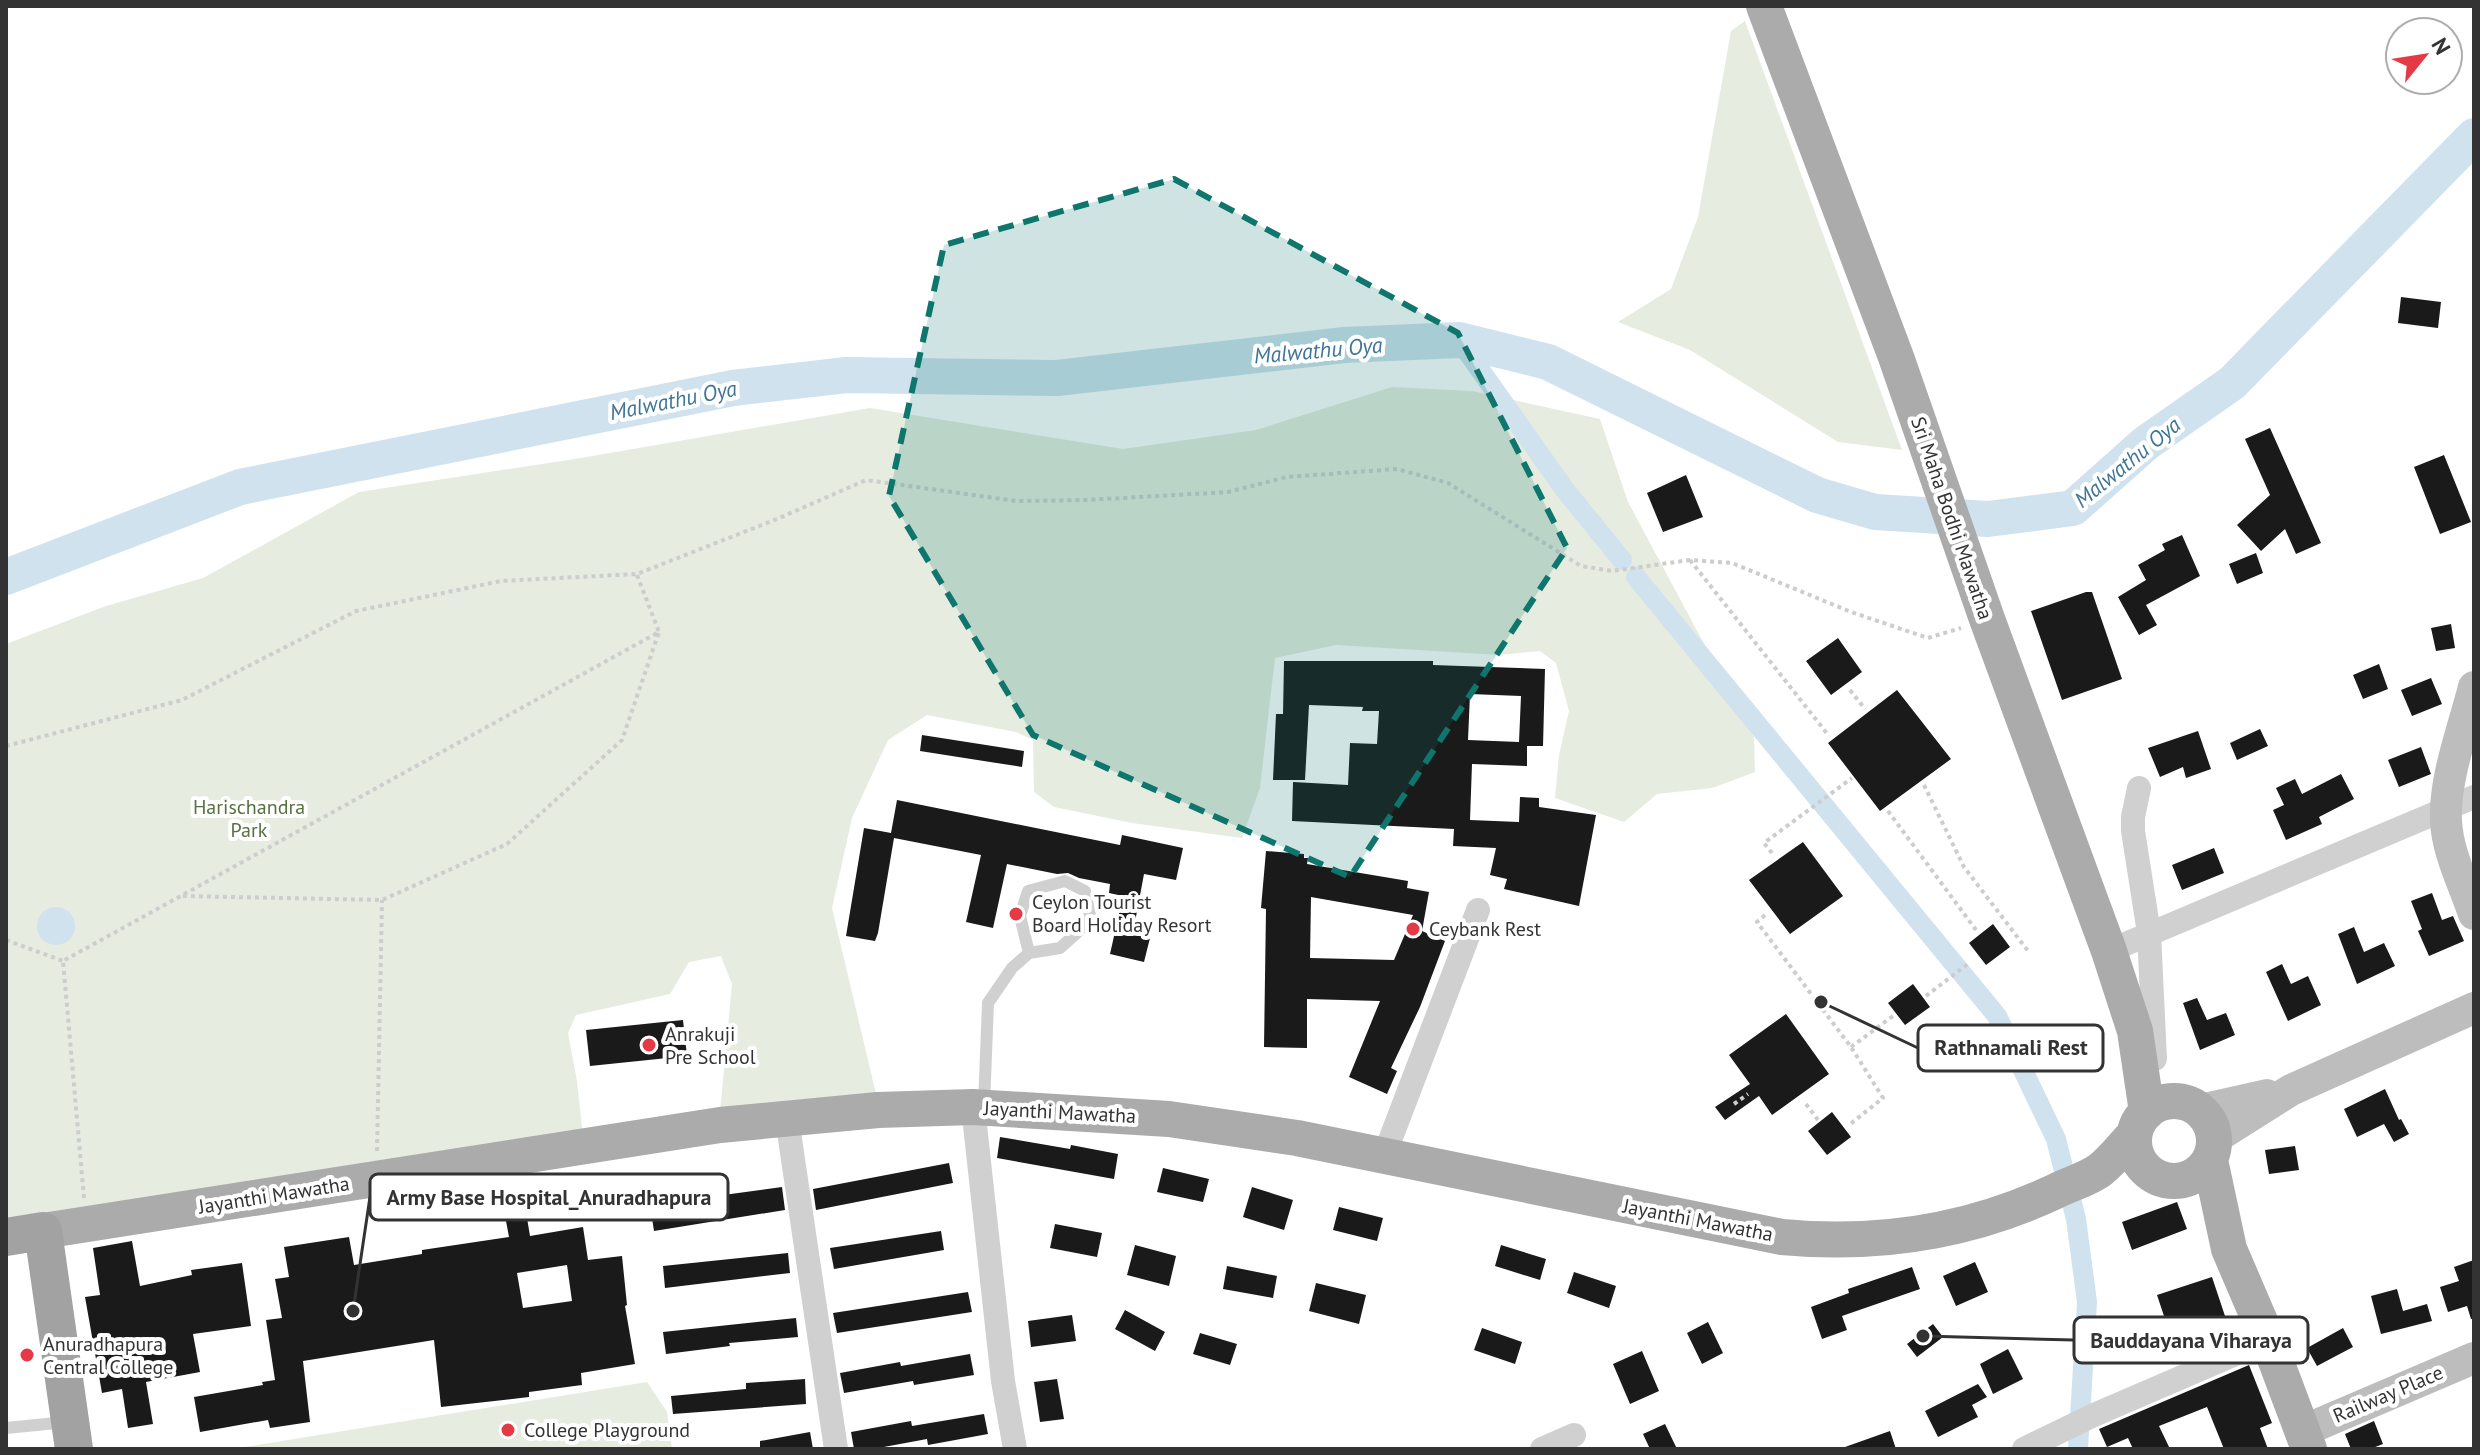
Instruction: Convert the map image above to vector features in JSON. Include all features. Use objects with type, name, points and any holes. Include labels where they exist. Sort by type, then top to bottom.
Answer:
[{"type":"highway","points":[[24,1234],[72,1436]]},
{"type":"main road","name":"Sri Maha Bodhi Mawatha","points":[[1764,6],[1896,357],[1987,619],[2109,951],[2145,1045],[2181,1126]]},
{"type":"main road","points":[[2474,687],[2460,802],[2448,834],[2474,914]]},
{"type":"main road","points":[[2229,1249],[2163,1177],[2137,1156],[2181,1126],[2291,1090],[2474,1008]]},
{"type":"main road","name":"Jayanthi Mawatha","points":[[24,1234],[720,1125],[878,1110],[978,1108],[1169,1119],[1297,1138],[1782,1237],[1852,1241],[1925,1234],[1997,1215],[2099,1171],[2181,1126]]},
{"type":"main road","points":[[2163,1177],[2196,1176],[2181,1126]]},
{"type":"main road","points":[[2181,1126],[2306,1440]]},
{"type":"main road","name":"Jayanthi Mawatha","points":[[2099,1171],[2163,1177]]},
{"type":"main road","name":"Railway Place","points":[[2306,1440],[2474,1358]]},
{"type":"street","points":[[2139,788],[2133,831],[2149,933],[2145,1045]]},
{"type":"street","points":[[2109,951],[2460,802]]},
{"type":"street","points":[[1384,1156],[1478,910]]},
{"type":"street","points":[[978,1108],[1003,1381],[1015,1449]]},
{"type":"street","points":[[787,1119],[836,1449]]},
{"type":"street","points":[[2024,1449],[2094,1415],[2268,1340]]},
{"type":"street","points":[[1542,1449],[1574,1435]]},
{"type":"lane","points":[[978,1108],[988,1003],[1012,968],[1029,953],[1060,948],[1091,920],[1085,891],[1065,881],[1028,891],[1020,916],[1029,953]]},
{"type":"lane","points":[[6,1428],[72,1436]]},
{"type":"path","points":[[6,746],[182,700],[356,611],[501,581],[637,574],[866,480],[1016,501],[1087,500],[1228,492],[1287,477],[1397,469],[1448,483],[1581,566],[1612,571],[1690,560],[1732,563],[1851,612],[1928,638],[1987,619]]},
{"type":"path","points":[[1690,560],[1829,736]]},
{"type":"path","points":[[181,896],[382,900],[507,844],[622,740],[659,632],[637,574]]},
{"type":"path","points":[[6,940],[63,961],[659,632]]},
{"type":"path","points":[[1850,690],[1865,709]]},
{"type":"path","points":[[1772,853],[1764,843],[1852,778]]},
{"type":"path","points":[[1924,785],[1964,867],[2028,951]]},
{"type":"path","points":[[1888,811],[1976,930]]},
{"type":"path","points":[[377,1178],[382,900]]},
{"type":"path","points":[[1765,915],[1757,922],[1851,1047],[1883,1098],[1849,1125]]},
{"type":"path","points":[[63,961],[86,1225]]},
{"type":"path","points":[[1926,996],[1969,963]]},
{"type":"path","points":[[1851,1047],[1893,1016]]},
{"type":"path","points":[[1734,1104],[1748,1094]]},
{"type":"path","points":[[1806,1104],[1818,1120]]},
{"type":"highlighted area","points":[[1174,179],[1458,333],[1567,548],[1350,877],[1033,735],[889,496],[944,245]]},
{"type":"green space","points":[[1745,21],[1902,450],[1838,442],[1690,350],[1618,322],[1671,289],[1698,217],[1731,31]]},
{"type":"green space","name":"Harischandra Park","points":[[1392,387],[1472,391],[1600,419],[1628,502],[1754,737],[1755,772],[1712,788],[1657,794],[1624,822],[1555,798],[1559,755],[1569,711],[1556,663],[1540,651],[1499,655],[1336,645],[1275,658],[1260,788],[1242,838],[1132,823],[1054,807],[1034,792],[1033,740],[1016,732],[927,715],[888,740],[852,818],[832,908],[877,1098],[720,1112],[732,984],[721,956],[689,962],[670,994],[576,1015],[568,1033],[583,1137],[6,1226],[6,644],[106,606],[203,578],[359,492],[581,458],[870,408],[1123,449],[1256,430]]},
{"type":"green space","name":"College Playground","points":[[647,1382],[667,1412],[672,1449],[232,1449]]},
{"type":"water","points":[[56,907],[69,913],[75,926],[69,939],[56,945],[43,939],[37,926],[43,913]]},
{"type":"building","points":[[2401,297],[2441,302],[2438,328],[2398,323]]},
{"type":"building","points":[[2270,428],[2321,543],[2296,554],[2285,529],[2261,551],[2237,525],[2270,495],[2245,439]]},
{"type":"building","points":[[2444,455],[2471,522],[2440,534],[2414,467]]},
{"type":"building","points":[[1686,475],[1703,517],[1663,532],[1647,493]]},
{"type":"building","points":[[2182,535],[2200,576],[2146,605],[2157,625],[2139,635],[2118,597],[2146,580],[2138,565],[2165,550],[2162,544]]},
{"type":"building","points":[[2256,553],[2263,573],[2237,584],[2229,564]]},
{"type":"building","points":[[2092,592],[2122,679],[2062,700],[2031,611]]},
{"type":"building","points":[[2451,624],[2455,648],[2436,651],[2431,628]]},
{"type":"building","points":[[1838,638],[1862,672],[1831,695],[1806,661]]},
{"type":"building","points":[[1284,661],[1433,661],[1433,665],[1545,669],[1543,746],[1527,746],[1527,766],[1472,764],[1470,820],[1519,822],[1520,797],[1539,798],[1539,807],[1596,815],[1579,906],[1504,889],[1507,879],[1490,875],[1496,848],[1453,846],[1454,829],[1292,821],[1293,782],[1348,785],[1350,743],[1377,744],[1379,711],[1362,711],[1363,707],[1309,705],[1305,780],[1273,780],[1276,714],[1283,714]],"holes":[[[1470,694],[1521,696],[1519,742],[1468,740]]]},
{"type":"building","points":[[2379,664],[2388,689],[2363,699],[2353,675]]},
{"type":"building","points":[[2431,678],[2442,704],[2412,716],[2401,690]]},
{"type":"building","points":[[1897,690],[1951,759],[1880,811],[1828,743]]},
{"type":"building","points":[[2260,729],[2268,746],[2237,760],[2230,743]]},
{"type":"building","points":[[2198,731],[2211,769],[2186,778],[2183,767],[2160,777],[2148,748]]},
{"type":"building","points":[[922,735],[1024,751],[1022,767],[920,751]]},
{"type":"building","points":[[2421,747],[2431,774],[2399,787],[2388,760]]},
{"type":"building","points":[[2341,774],[2354,799],[2319,817],[2322,824],[2286,840],[2273,810],[2284,805],[2276,788],[2295,779],[2302,794]]},
{"type":"building","points":[[897,800],[1120,845],[1122,835],[1183,848],[1176,880],[1144,874],[1135,922],[1153,926],[1144,962],[1110,954],[1123,896],[1109,893],[1110,884],[1068,873],[1057,874],[1007,864],[993,928],[966,922],[981,855],[894,838],[875,941],[846,936],[864,828],[891,833]]},
{"type":"building","points":[[1803,842],[1843,896],[1790,934],[1749,880]]},
{"type":"building","points":[[2214,848],[2224,873],[2182,890],[2172,865]]},
{"type":"building","points":[[1266,851],[1304,854],[1304,858],[1308,858],[1307,864],[1408,881],[1407,888],[1429,892],[1422,931],[1445,941],[1420,1007],[1391,1068],[1397,1071],[1387,1094],[1349,1077],[1380,1001],[1307,999],[1307,1048],[1264,1047],[1266,909],[1261,908]],"holes":[[[1311,897],[1413,915],[1394,960],[1310,958]]]},
{"type":"building","points":[[2432,893],[2442,920],[2453,916],[2464,941],[2429,956],[2418,931],[2422,929],[2411,901]]},
{"type":"building","points":[[1993,924],[2010,947],[1986,965],[1969,943]]},
{"type":"building","points":[[2354,927],[2364,952],[2384,943],[2395,966],[2357,984],[2338,934]]},
{"type":"building","points":[[2282,964],[2291,984],[2308,976],[2321,1005],[2288,1021],[2266,972]]},
{"type":"building","points":[[1913,984],[1930,1007],[1905,1025],[1888,1003]]},
{"type":"building","points":[[2197,998],[2207,1020],[2226,1013],[2235,1035],[2200,1050],[2183,1003]]},
{"type":"building","points":[[1786,1014],[1829,1074],[1772,1115],[1759,1096],[1725,1120],[1715,1107],[1750,1084],[1729,1055]]},
{"type":"building","points":[[683,1020],[687,1056],[590,1066],[586,1030]]},
{"type":"building","points":[[2385,1089],[2409,1134],[2394,1142],[2384,1124],[2357,1137],[2344,1109]]},
{"type":"building","points":[[1832,1112],[1851,1137],[1827,1155],[1808,1131]]},
{"type":"building","points":[[1000,1137],[1118,1154],[1114,1179],[997,1158]]},
{"type":"building","points":[[2295,1146],[2299,1170],[2269,1174],[2265,1150]]},
{"type":"building","points":[[949,1163],[953,1183],[816,1210],[813,1189]]},
{"type":"building","points":[[1163,1168],[1209,1179],[1203,1202],[1157,1192]]},
{"type":"building","points":[[782,1187],[785,1210],[654,1231],[650,1205]]},
{"type":"building","points":[[1252,1187],[1293,1200],[1284,1230],[1243,1217]]},
{"type":"building","points":[[2177,1202],[2187,1229],[2132,1250],[2122,1222]]},
{"type":"building","points":[[1339,1207],[1383,1218],[1377,1241],[1333,1230]]},
{"type":"building","points":[[527,1218],[530,1236],[583,1227],[588,1260],[622,1256],[625,1306],[635,1364],[581,1373],[582,1385],[529,1392],[529,1397],[441,1407],[434,1340],[303,1361],[310,1422],[270,1428],[268,1420],[200,1432],[194,1397],[263,1385],[262,1382],[275,1380],[266,1320],[282,1318],[275,1279],[289,1277],[284,1247],[349,1237],[354,1265],[422,1254],[422,1250],[509,1237],[506,1221]],"holes":[[[567,1265],[572,1301],[523,1308],[517,1273]]]},
{"type":"building","points":[[1055,1224],[1102,1233],[1097,1257],[1050,1248]]},
{"type":"building","points":[[941,1231],[944,1250],[834,1269],[830,1248]]},
{"type":"building","points":[[132,1241],[140,1286],[192,1275],[191,1270],[242,1263],[251,1326],[193,1334],[200,1372],[146,1382],[153,1424],[128,1428],[122,1389],[102,1393],[85,1297],[100,1295],[93,1248]]},
{"type":"building","points":[[1135,1245],[1176,1256],[1169,1286],[1127,1275]]},
{"type":"building","points":[[1501,1245],[1546,1259],[1540,1280],[1495,1266]]},
{"type":"building","points":[[788,1253],[790,1273],[665,1288],[663,1266]]},
{"type":"building","points":[[2474,1260],[2474,1319],[2471,1319],[2467,1306],[2448,1312],[2440,1287],[2459,1281],[2454,1267]]},
{"type":"building","points":[[1975,1262],[1988,1292],[1956,1306],[1943,1276]]},
{"type":"building","points":[[1227,1266],[1277,1276],[1273,1298],[1223,1289]]},
{"type":"building","points":[[1912,1267],[1920,1289],[1842,1316],[1847,1330],[1822,1339],[1811,1307],[1849,1293],[1848,1289]]},
{"type":"building","points":[[1574,1272],[1616,1286],[1609,1308],[1567,1293]]},
{"type":"building","points":[[2212,1277],[2231,1334],[2176,1352],[2157,1295]]},
{"type":"building","points":[[1316,1283],[1366,1295],[1359,1324],[1309,1311]]},
{"type":"building","points":[[2397,1289],[2403,1311],[2427,1304],[2432,1321],[2381,1334],[2371,1296]]},
{"type":"building","points":[[968,1292],[972,1312],[837,1333],[833,1313]]},
{"type":"building","points":[[1125,1310],[1165,1332],[1155,1351],[1115,1329]]},
{"type":"building","points":[[1072,1315],[1076,1341],[1031,1347],[1028,1321]]},
{"type":"building","points":[[796,1318],[798,1337],[729,1343],[730,1346],[666,1354],[663,1332]]},
{"type":"building","points":[[1708,1322],[1723,1353],[1702,1364],[1687,1333]]},
{"type":"building","points":[[1933,1324],[1943,1337],[1917,1357],[1907,1344]]},
{"type":"building","points":[[1482,1328],[1522,1342],[1515,1364],[1474,1350]]},
{"type":"building","points":[[2343,1328],[2353,1347],[2317,1366],[2307,1348]]},
{"type":"building","points":[[1200,1333],[1237,1344],[1230,1365],[1193,1354]]},
{"type":"building","points":[[2008,1349],[2023,1379],[1993,1394],[1980,1364]]},
{"type":"building","points":[[1642,1351],[1659,1391],[1630,1404],[1613,1364]]},
{"type":"building","points":[[970,1354],[974,1375],[914,1385],[913,1381],[844,1393],[840,1373]]},
{"type":"building","points":[[2249,1365],[2272,1423],[2260,1428],[2268,1449],[2224,1449],[2207,1407],[2159,1426],[2170,1449],[2133,1449],[2128,1438],[2107,1447],[2099,1429]]},
{"type":"building","points":[[805,1379],[806,1404],[673,1414],[671,1396],[746,1389],[746,1383]]},
{"type":"building","points":[[1057,1379],[1064,1419],[1040,1422],[1034,1382]]},
{"type":"building","points":[[1978,1384],[1987,1397],[1972,1405],[1978,1417],[1938,1437],[1925,1411]]},
{"type":"building","points":[[984,1414],[988,1434],[928,1445],[927,1439],[873,1449],[854,1449],[851,1432],[911,1421],[912,1426]]},
{"type":"building","points":[[2374,1421],[2383,1444],[2370,1449],[2351,1449],[2345,1434]]},
{"type":"building","points":[[1665,1424],[1677,1449],[1650,1449],[1643,1434]]},
{"type":"building","points":[[1890,1431],[1896,1449],[1845,1447]]},
{"type":"building","points":[[810,1432],[813,1449],[760,1449],[760,1441]]},
{"type":"waterway","name":"Malwathu Oya","points":[[6,577],[240,487],[733,388],[847,375],[1057,378],[1344,345],[1459,340],[1548,362],[1817,495],[1875,512],[1988,519],[2073,508],[2146,443],[2232,383],[2474,136]]},
{"type":"waterway","points":[[1459,340],[1565,490],[1622,560]]},
{"type":"waterway","points":[[1636,577],[1997,1016],[2056,1139],[2076,1219],[2087,1302],[2078,1449]]},
{"type":"place","name":"Ceylon Tourist Board Holiday Resort","points":[[1016,914]]},
{"type":"place","name":"Ceybank Rest","points":[[1413,929]]},
{"type":"place","name":"Rathnamali Rest","points":[[1821,1002]]},
{"type":"place","name":"Anrakuji Pre School","points":[[649,1045]]},
{"type":"place","name":"Army Base Hospital_Anuradhapura","points":[[353,1311]]},
{"type":"place","name":"Bauddayana Viharaya","points":[[1923,1336]]},
{"type":"place","name":"Anuradhapura Central College","points":[[27,1355]]},
{"type":"place","name":"College Playground","points":[[508,1430]]}]
